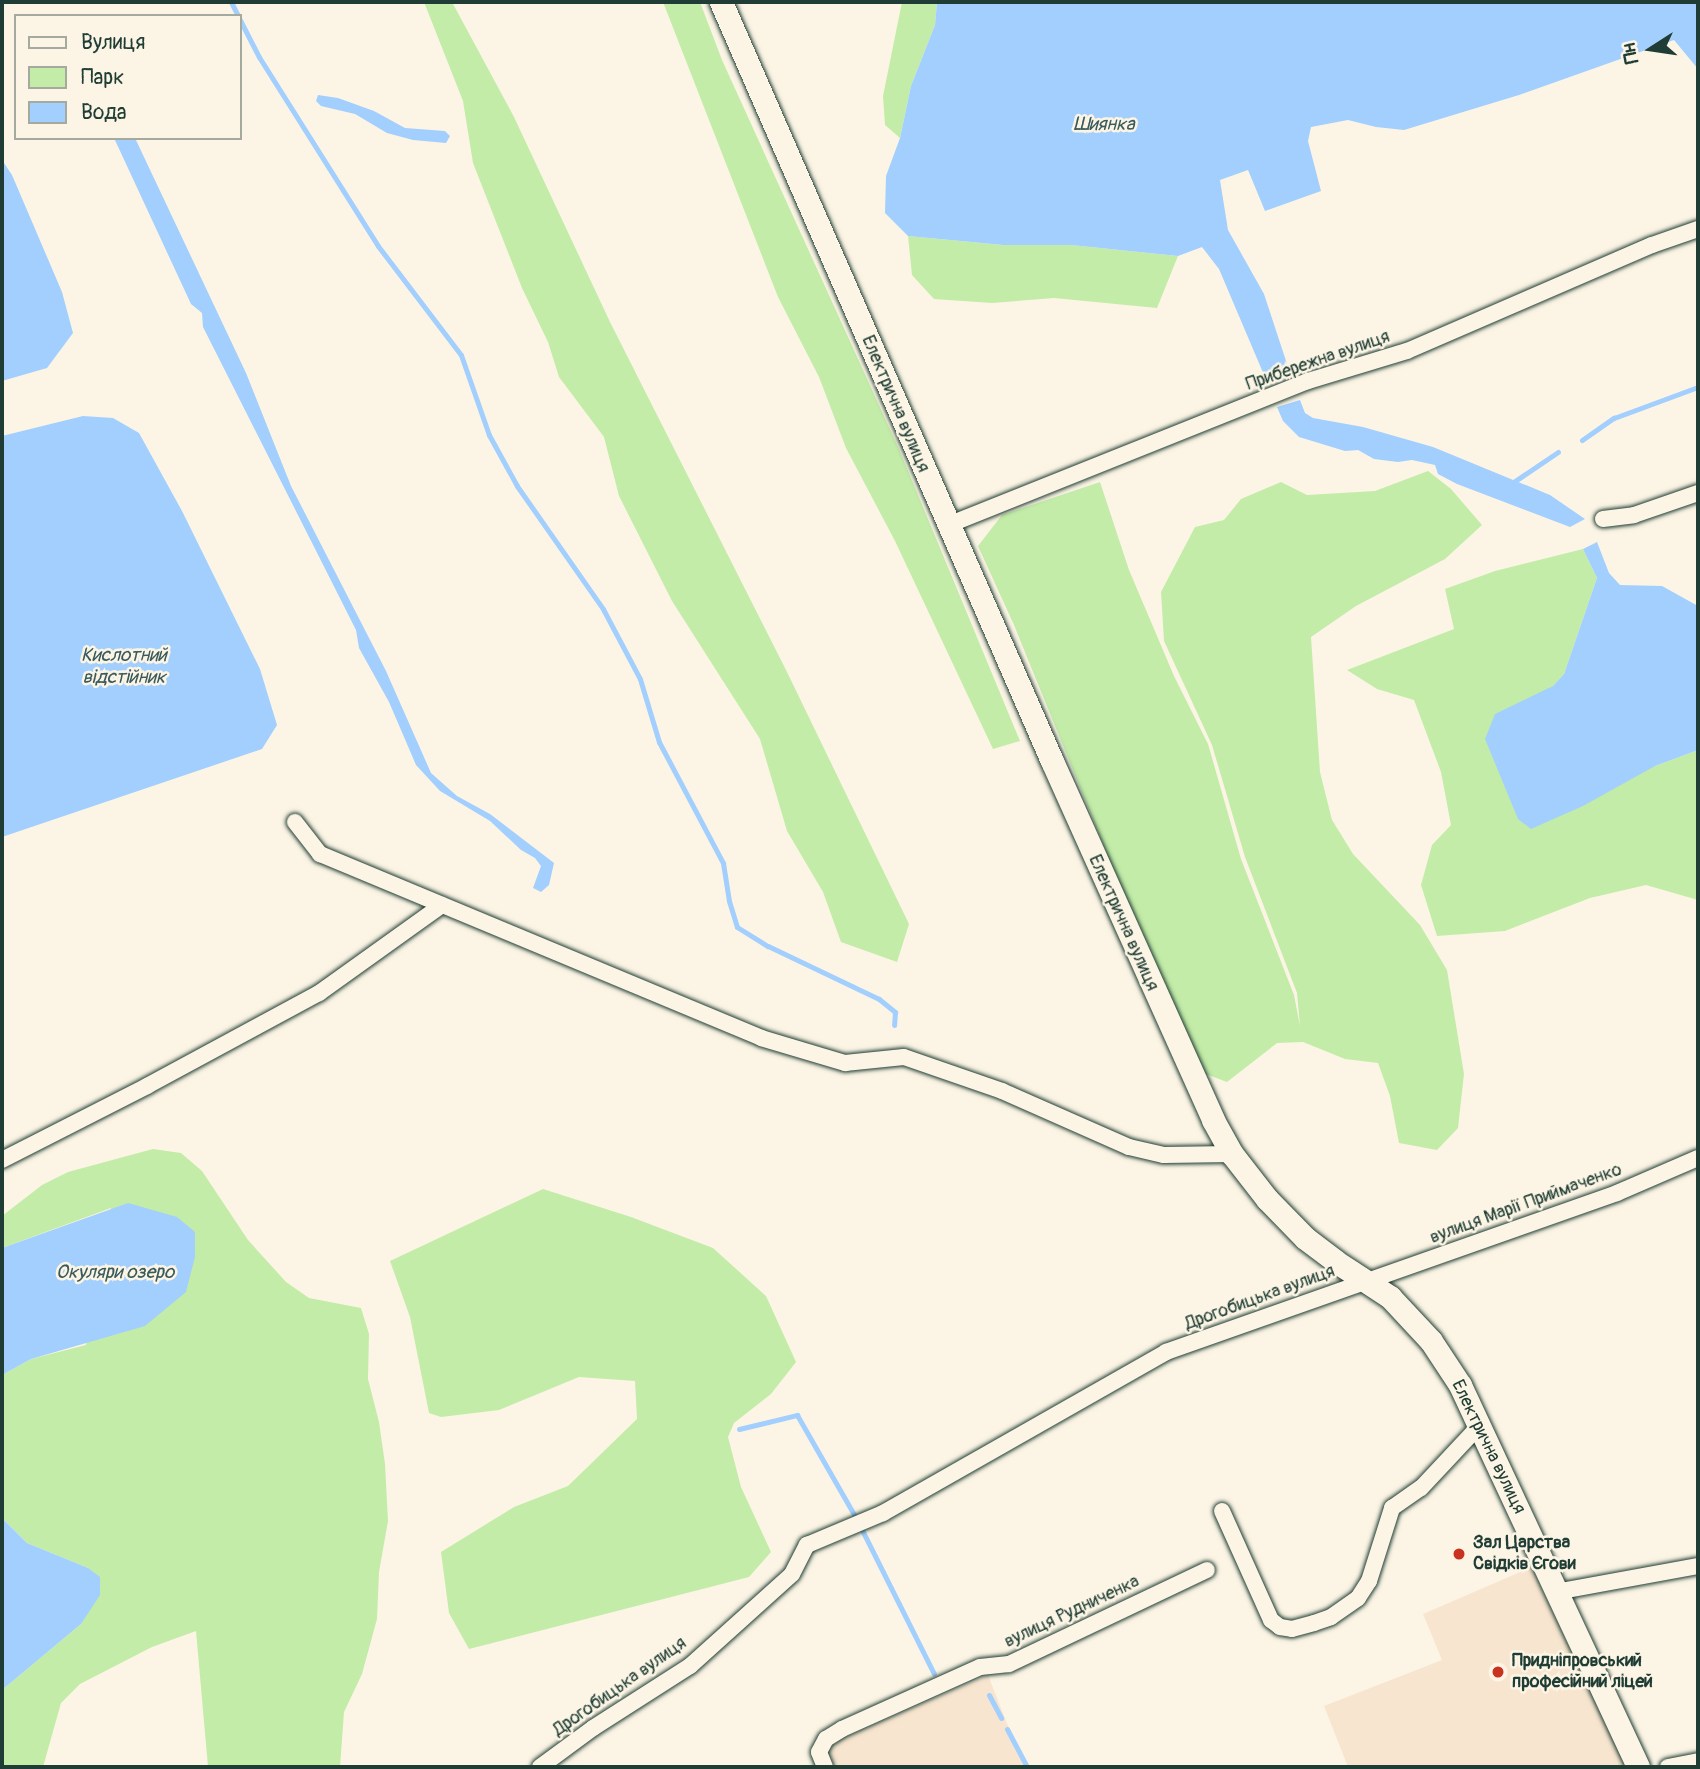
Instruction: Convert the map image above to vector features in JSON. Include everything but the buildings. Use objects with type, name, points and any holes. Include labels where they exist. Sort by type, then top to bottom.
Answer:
[{"type":"street","name":"Електрична вулиця","points":[[721,2],[1189,1072],[1232,1154],[1267,1199],[1305,1238],[1390,1297],[1431,1341],[1460,1385],[1638,1767]]},
{"type":"street","name":"Прибережна вулиця","points":[[948,524],[1308,381],[1407,351],[1652,245],[1698,229]]},
{"type":"street","points":[[1604,519],[1634,515],[1698,493]]},
{"type":"street","points":[[295,822],[320,854],[761,1038],[845,1063],[904,1056],[1002,1091],[1129,1147],[1164,1155],[1232,1154]]},
{"type":"street","points":[[2,1160],[147,1086],[319,993],[442,905]]},
{"type":"street","name":"вулиця Марії Приймаченко","points":[[1366,1281],[1617,1193],[1698,1158]]},
{"type":"street","name":"Дрогобицька вулиця","points":[[540,1767],[593,1728],[690,1666],[792,1574],[807,1545],[883,1513],[1166,1352],[1366,1281]]},
{"type":"street","points":[[1222,1511],[1271,1620],[1280,1627],[1292,1629],[1314,1623],[1331,1617],[1358,1598],[1369,1581],[1392,1508],[1421,1488],[1479,1426]]},
{"type":"street","points":[[1556,1592],[1698,1566]]},
{"type":"street","name":"вулиця Рудниченка","points":[[825,1767],[819,1752],[826,1739],[842,1729],[980,1667],[1009,1664],[1207,1570]]},
{"type":"street","points":[[1668,1767],[1698,1761]]},
{"type":"shaded area","name":"Придніпровський професійний ліцей","points":[[1532,1567],[1626,1767],[1348,1767],[1324,1706],[1442,1660],[1423,1614]]},
{"type":"shaded area","points":[[988,1675],[1024,1767],[835,1767],[826,1746]]},
{"type":"green space","points":[[424,2],[452,2],[514,117],[610,322],[786,670],[909,924],[897,962],[841,942],[823,892],[787,831],[760,739],[672,601],[619,496],[604,437],[559,377],[548,342],[522,288],[473,163],[463,101]]},
{"type":"green space","points":[[663,2],[700,2],[722,60],[899,449],[1020,741],[993,749],[895,541],[846,448],[819,377],[778,297]]},
{"type":"green space","points":[[902,2],[937,2],[935,25],[911,86],[900,138],[885,125],[883,96]]},
{"type":"green space","points":[[908,236],[1003,245],[1071,245],[1178,256],[1157,308],[1054,298],[992,303],[934,299],[912,275]]},
{"type":"green space","points":[[1428,471],[1451,489],[1482,525],[1445,559],[1356,606],[1311,637],[1320,772],[1332,820],[1353,854],[1420,925],[1447,970],[1464,1074],[1458,1128],[1437,1150],[1399,1143],[1390,1096],[1378,1063],[1345,1059],[1303,1042],[1277,1043],[1227,1082],[1195,1070],[1014,625],[978,546],[1002,515],[1100,482],[1129,570],[1174,676],[1208,744],[1241,859],[1294,995],[1300,1026],[1297,993],[1245,857],[1212,745],[1164,641],[1161,592],[1195,527],[1224,520],[1241,499],[1281,482],[1307,495],[1375,491]]},
{"type":"green space","points":[[1583,549],[1597,578],[1564,674],[1553,686],[1533,698],[1655,766],[1698,750],[1698,900],[1646,885],[1590,898],[1505,931],[1437,936],[1421,885],[1432,845],[1451,825],[1441,772],[1414,700],[1377,689],[1347,670],[1454,629],[1445,589],[1495,571]]},
{"type":"green space","points":[[153,1149],[181,1153],[202,1171],[248,1240],[286,1282],[309,1298],[361,1308],[369,1334],[368,1379],[379,1422],[385,1464],[388,1521],[379,1572],[377,1619],[362,1674],[344,1712],[340,1767],[208,1767],[196,1631],[152,1647],[80,1684],[61,1703],[43,1767],[2,1767],[2,1690],[81,1624],[88,1568],[27,1543],[2,1518],[2,1375],[31,1359],[86,1345],[111,1208],[2,1248],[2,1216],[42,1185],[68,1172]]},
{"type":"green space","points":[[543,1189],[631,1217],[713,1248],[766,1296],[796,1362],[771,1394],[734,1423],[728,1437],[741,1487],[771,1552],[749,1577],[469,1649],[449,1613],[441,1552],[514,1507],[568,1486],[637,1419],[635,1381],[579,1377],[499,1410],[441,1417],[429,1413],[410,1317],[390,1261]]},
{"type":"water","name":"Шиянка","points":[[937,2],[1698,2],[1698,69],[1674,40],[1519,95],[1404,130],[1348,120],[1311,127],[1308,141],[1321,191],[1265,211],[1248,170],[1220,180],[1228,230],[1264,294],[1290,373],[1267,382],[1219,269],[1202,247],[1178,256],[1071,245],[1003,245],[908,236],[885,213],[886,176],[900,138],[911,86],[935,25]]},
{"type":"water","points":[[318,95],[338,98],[374,111],[405,128],[445,131],[450,136],[446,143],[413,140],[387,133],[355,114],[321,106],[316,101]]},
{"type":"water","points":[[115,140],[136,140],[246,373],[291,486],[386,671],[431,773],[457,796],[490,814],[554,863],[549,885],[541,892],[533,888],[541,866],[535,858],[521,850],[490,821],[440,791],[416,765],[389,702],[359,648],[356,630],[203,327],[202,313],[191,304]]},
{"type":"water","points":[[2,160],[12,175],[62,292],[73,333],[47,368],[2,381]]},
{"type":"water","points":[[1300,400],[1305,413],[1313,418],[1363,427],[1433,447],[1550,495],[1585,519],[1570,527],[1457,484],[1438,474],[1435,465],[1412,460],[1398,462],[1374,459],[1358,450],[1345,451],[1299,437],[1283,421],[1277,407]]},
{"type":"water","name":"Кислотний відстійник","points":[[83,416],[113,418],[139,433],[182,511],[260,669],[277,725],[262,749],[2,837],[2,436]]},
{"type":"water","points":[[1597,542],[1609,573],[1620,585],[1662,586],[1698,606],[1698,750],[1655,766],[1583,806],[1531,829],[1518,819],[1485,739],[1495,714],[1553,686],[1564,674],[1597,578],[1583,549]]},
{"type":"water","name":"Окуляри озеро","points":[[128,1203],[177,1217],[195,1232],[195,1257],[186,1292],[145,1326],[31,1359],[2,1375],[2,1248]]},
{"type":"water","points":[[2,1518],[27,1543],[88,1568],[100,1577],[100,1595],[81,1624],[2,1690]]},
{"type":"waterway","points":[[231,2],[237,14]]},
{"type":"waterway","points":[[242,24],[259,57],[378,246],[461,355],[489,435],[517,486],[603,609],[640,679],[659,742],[723,863],[729,901],[737,927],[768,946],[879,999],[895,1012],[894,1025]]},
{"type":"waterway","points":[[1582,440],[1614,418],[1698,387]]},
{"type":"waterway","points":[[1509,485],[1558,452]]},
{"type":"waterway","points":[[739,1429],[797,1415],[856,1518],[934,1674]]},
{"type":"waterway","points":[[989,1695],[1001,1718]]},
{"type":"waterway","points":[[1007,1729],[1027,1767]]},
{"type":"place","name":"Зал Царства Свідків Єгови","points":[[1459,1554]]},
{"type":"place","name":"Придніпровський професійний ліцей","points":[[1498,1672]]}]
